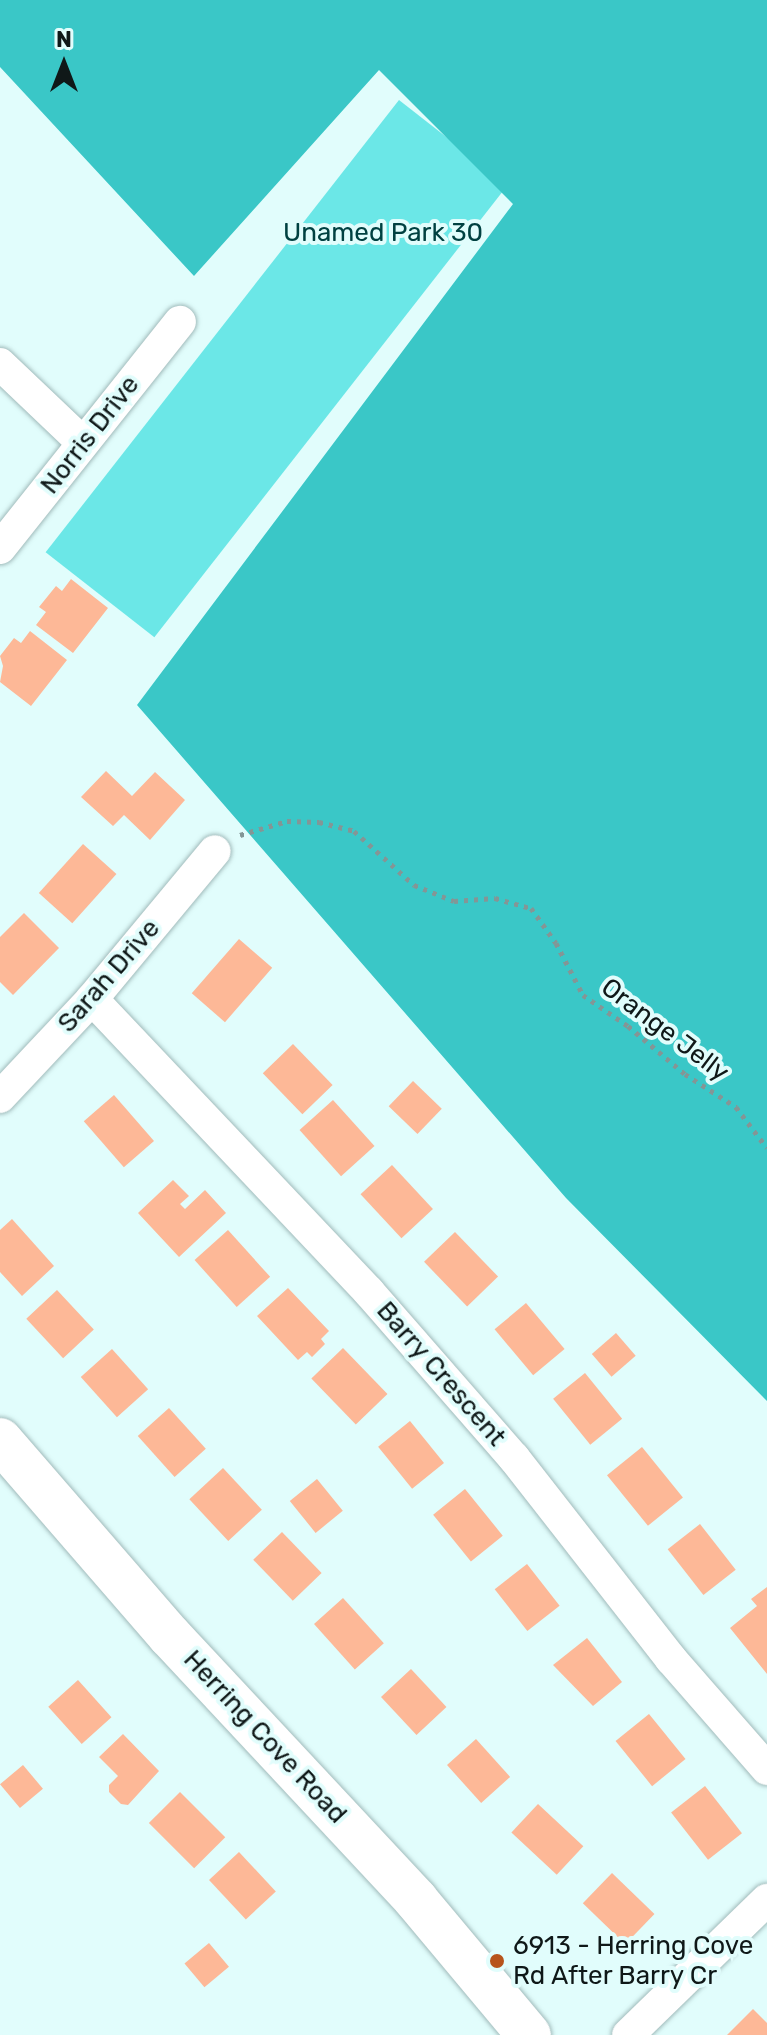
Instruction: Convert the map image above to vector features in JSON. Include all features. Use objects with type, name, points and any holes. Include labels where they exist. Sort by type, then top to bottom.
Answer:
[{"type":"main road","name":"Herring Cove Road","points":[[0,1440],[170,1636],[416,1900],[529,2035]]},
{"type":"street","name":"Norris Drive","points":[[0,548],[180,322]]},
{"type":"street","points":[[0,364],[82,442]]},
{"type":"street","name":"Sarah Drive","points":[[0,1097],[92,999],[215,851]]},
{"type":"street","name":"Barry Crescent","points":[[92,999],[390,1316],[514,1458],[671,1659],[767,1769]]},
{"type":"street","points":[[628,2035],[767,1900]]},
{"type":"path","name":"Orange Jelly","points":[[215,851],[226,840],[259,828],[287,821],[319,822],[354,831],[414,885],[454,901],[495,898],[531,908],[556,943],[583,995],[628,1026],[685,1074],[736,1107],[767,1148]]},
{"type":"green space","name":"Unamed Park 30","points":[[399,100],[508,185],[154,637],[46,552]]},
{"type":"shaded area","points":[[0,0],[767,0],[767,1401],[566,1198],[137,705],[513,204],[379,70],[194,276],[0,67]]},
{"type":"building","points":[[71,579],[108,608],[73,653],[36,625],[46,612],[39,607],[56,586],[62,591]]},
{"type":"building","points":[[30,631],[67,660],[31,706],[0,682],[3,666],[0,656],[14,638],[21,643]]},
{"type":"building","points":[[106,771],[132,796],[155,772],[185,800],[150,840],[124,815],[113,826],[81,797]]},
{"type":"building","points":[[83,844],[116,874],[72,923],[39,893]]},
{"type":"building","points":[[24,913],[59,948],[13,995],[0,982],[0,937]]},
{"type":"building","points":[[239,939],[272,968],[225,1022],[192,993]]},
{"type":"building","points":[[293,1044],[333,1085],[302,1114],[263,1073]]},
{"type":"building","points":[[413,1081],[442,1109],[417,1134],[389,1106]]},
{"type":"building","points":[[114,1095],[154,1141],[124,1167],[84,1121]]},
{"type":"building","points":[[333,1100],[374,1146],[341,1176],[300,1130]]},
{"type":"building","points":[[392,1165],[433,1209],[401,1238],[361,1194]]},
{"type":"building","points":[[173,1180],[189,1196],[180,1204],[185,1209],[205,1190],[226,1213],[179,1257],[138,1213]]},
{"type":"building","points":[[12,1219],[54,1266],[22,1296],[0,1272],[0,1230]]},
{"type":"building","points":[[228,1230],[270,1277],[237,1307],[195,1260]]},
{"type":"building","points":[[455,1232],[498,1277],[467,1306],[424,1262]]},
{"type":"building","points":[[288,1288],[329,1331],[321,1339],[325,1344],[312,1357],[307,1352],[298,1360],[257,1316]]},
{"type":"building","points":[[57,1290],[94,1329],[63,1358],[26,1319]]},
{"type":"building","points":[[526,1303],[565,1349],[533,1375],[495,1329]]},
{"type":"building","points":[[616,1333],[636,1356],[612,1377],[592,1354]]},
{"type":"building","points":[[343,1348],[387,1394],[356,1425],[311,1379]]},
{"type":"building","points":[[112,1349],[148,1389],[117,1417],[81,1377]]},
{"type":"building","points":[[585,1373],[622,1419],[590,1445],[553,1399]]},
{"type":"building","points":[[169,1408],[206,1449],[175,1477],[138,1436]]},
{"type":"building","points":[[410,1421],[444,1463],[412,1489],[378,1447]]},
{"type":"building","points":[[642,1447],[683,1498],[648,1526],[607,1475]]},
{"type":"building","points":[[223,1468],[262,1510],[228,1541],[189,1499]]},
{"type":"building","points":[[317,1479],[343,1511],[316,1533],[290,1501]]},
{"type":"building","points":[[465,1489],[503,1536],[471,1561],[433,1515]]},
{"type":"building","points":[[700,1524],[736,1570],[703,1595],[668,1549]]},
{"type":"building","points":[[282,1532],[322,1573],[293,1601],[253,1560]]},
{"type":"building","points":[[527,1564],[560,1606],[527,1631],[495,1589]]},
{"type":"building","points":[[767,1587],[767,1674],[730,1628],[757,1606],[751,1599]]},
{"type":"building","points":[[343,1598],[384,1643],[355,1669],[314,1624]]},
{"type":"building","points":[[587,1638],[622,1682],[593,1706],[553,1665]]},
{"type":"building","points":[[411,1669],[446,1707],[416,1735],[381,1697]]},
{"type":"building","points":[[78,1680],[111,1717],[82,1744],[48,1707]]},
{"type":"building","points":[[649,1714],[686,1759],[652,1786],[616,1741]]},
{"type":"building","points":[[123,1734],[159,1771],[128,1805],[121,1804],[109,1792],[109,1785],[118,1776],[99,1757]]},
{"type":"building","points":[[476,1739],[510,1777],[481,1803],[447,1765]]},
{"type":"building","points":[[23,1765],[43,1789],[20,1808],[0,1784]]},
{"type":"building","points":[[705,1786],[742,1833],[708,1860],[671,1812]]},
{"type":"building","points":[[180,1792],[225,1837],[194,1868],[149,1823]]},
{"type":"building","points":[[538,1804],[583,1846],[557,1875],[511,1833]]},
{"type":"building","points":[[239,1852],[276,1891],[246,1919],[209,1880]]},
{"type":"building","points":[[612,1873],[654,1914],[625,1944],[583,1903]]},
{"type":"building","points":[[209,1943],[229,1967],[204,1987],[184,1964]]},
{"type":"building","points":[[753,2009],[767,2023],[767,2035],[727,2035]]},
{"type":"place","name":"6913 - Herring Cove Rd After Barry Cr","points":[[497,1961]]}]
